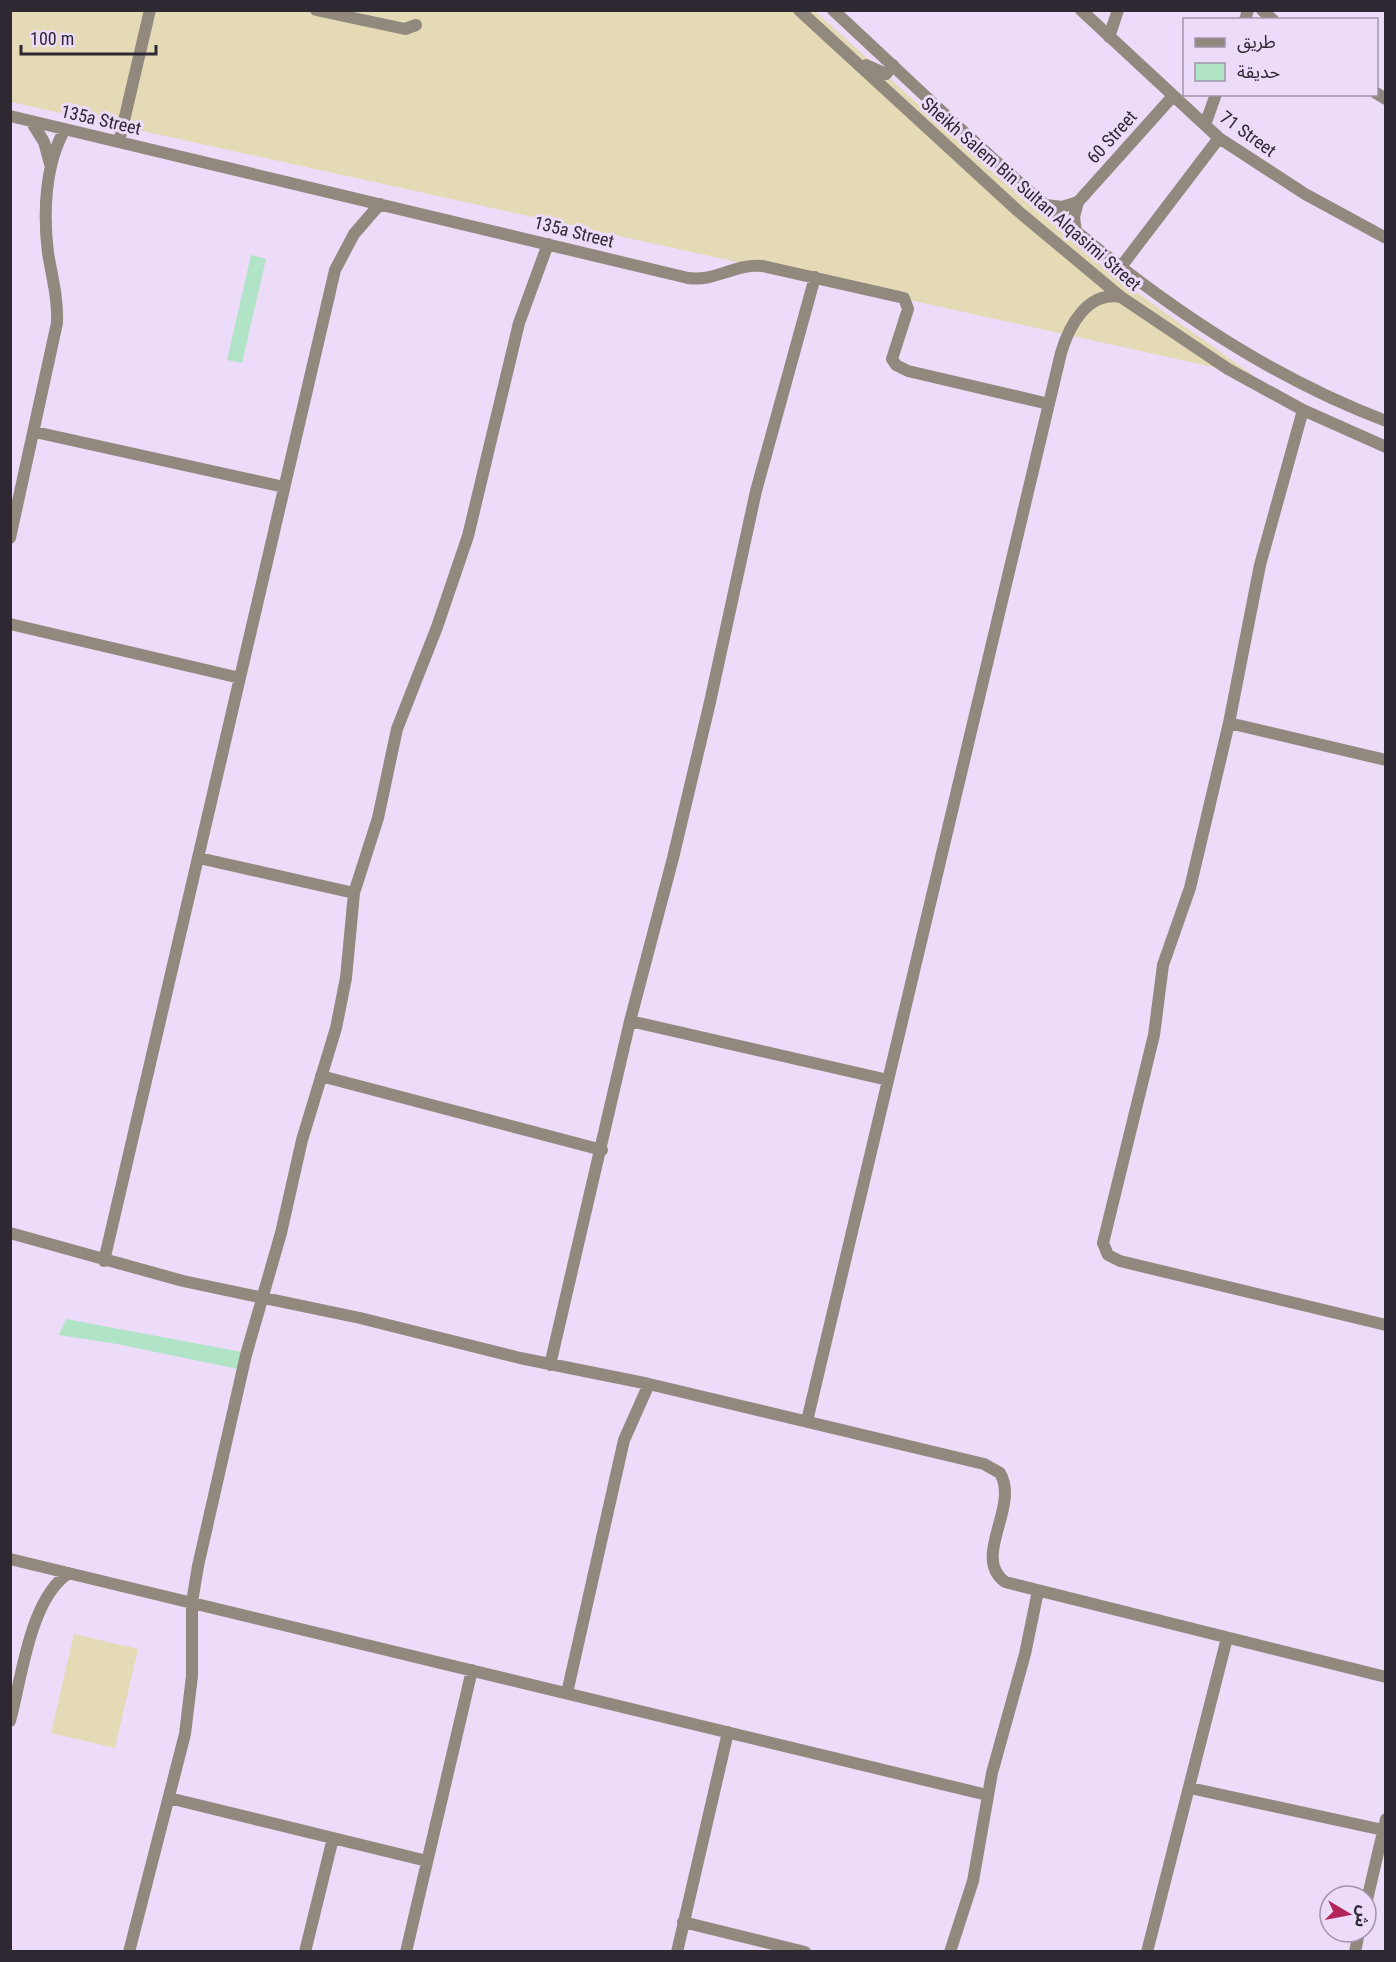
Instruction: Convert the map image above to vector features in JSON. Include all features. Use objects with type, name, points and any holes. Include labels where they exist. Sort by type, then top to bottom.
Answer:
[{"type":"street","points":[[119,142],[150,10]]},
{"type":"street","points":[[316,10],[405,29],[416,26]]},
{"type":"street","name":"Sheikh Salem Bin Sultan Alqasimi Street","points":[[799,10],[1087,271],[1120,297],[1228,369],[1303,410],[1386,447]]},
{"type":"street","name":"Sheikh Salem Bin Sultan Alqasimi Street","points":[[833,10],[1045,205],[1120,268],[1173,307],[1246,354],[1326,396],[1386,421]]},
{"type":"street","name":"71 Street","points":[[1081,10],[1219,138],[1305,194],[1386,238]]},
{"type":"street","points":[[1109,37],[1119,10]]},
{"type":"street","points":[[846,54],[882,74],[889,72],[893,65]]},
{"type":"street","name":"60 Street","points":[[1078,202],[1173,96]]},
{"type":"street","points":[[1205,125],[1215,96]]},
{"type":"street","name":"135a Street","points":[[10,116],[701,280],[741,266],[752,265],[904,298],[908,309],[892,358],[896,365],[908,371],[1049,404]]},
{"type":"street","points":[[10,538],[35,432],[57,322],[58,304],[48,251],[50,165],[44,142],[31,121]]},
{"type":"street","points":[[50,165],[65,129]]},
{"type":"street","points":[[1120,268],[1219,138]]},
{"type":"street","points":[[1045,205],[1062,207],[1078,202]]},
{"type":"street","points":[[1076,232],[1074,217],[1078,202]]},
{"type":"street","points":[[104,1261],[335,270],[354,234],[380,204]]},
{"type":"street","points":[[129,1952],[185,1734],[190,1701],[192,1602],[206,1532],[262,1297],[342,1003],[354,893],[378,818],[397,729],[437,627],[468,536],[519,323],[548,244]]},
{"type":"street","points":[[807,1420],[1066,336],[1089,304],[1092,287],[1087,271]]},
{"type":"street","points":[[550,1365],[630,1021],[676,847],[756,491],[815,277]]},
{"type":"street","points":[[1089,304],[1104,296],[1120,297]]},
{"type":"street","points":[[1303,410],[1260,565],[1229,723],[1191,888],[1163,965],[1154,1035],[1103,1243],[1108,1255],[1120,1261],[1386,1325]]},
{"type":"street","points":[[35,432],[284,487]]},
{"type":"street","points":[[10,624],[240,678]]},
{"type":"street","points":[[1229,723],[1386,760]]},
{"type":"street","points":[[199,858],[354,893]]},
{"type":"street","points":[[630,1021],[888,1080]]},
{"type":"street","points":[[321,1076],[602,1149]]},
{"type":"street","points":[[10,1233],[104,1261],[360,1318],[550,1365],[649,1384],[807,1420],[993,1467],[1000,1473],[1007,1490],[992,1555],[994,1571],[1005,1582],[1386,1677]]},
{"type":"street","points":[[567,1693],[624,1440],[649,1384]]},
{"type":"street","points":[[10,1559],[987,1795]]},
{"type":"street","points":[[10,1721],[40,1607],[51,1587],[69,1573]]},
{"type":"street","points":[[950,1952],[974,1881],[987,1795],[1022,1664],[1038,1591]]},
{"type":"street","points":[[1147,1952],[1227,1638]]},
{"type":"street","points":[[406,1952],[472,1670]]},
{"type":"street","points":[[677,1952],[728,1732]]},
{"type":"street","points":[[1190,1788],[1384,1825],[1371,1884]]},
{"type":"street","points":[[169,1798],[427,1861]]},
{"type":"street","points":[[305,1952],[333,1838]]},
{"type":"street","points":[[683,1922],[805,1952]]},
{"type":"green space","points":[[251,255],[266,259],[242,363],[227,360]]},
{"type":"green space","points":[[66,1319],[242,1352],[238,1369],[117,1344],[59,1335]]},
{"type":"sand","points":[[11,11],[815,11],[1011,188],[1118,279],[1254,376],[11,102]]},
{"type":"sand","points":[[74,1634],[138,1649],[115,1748],[51,1733]]}]
